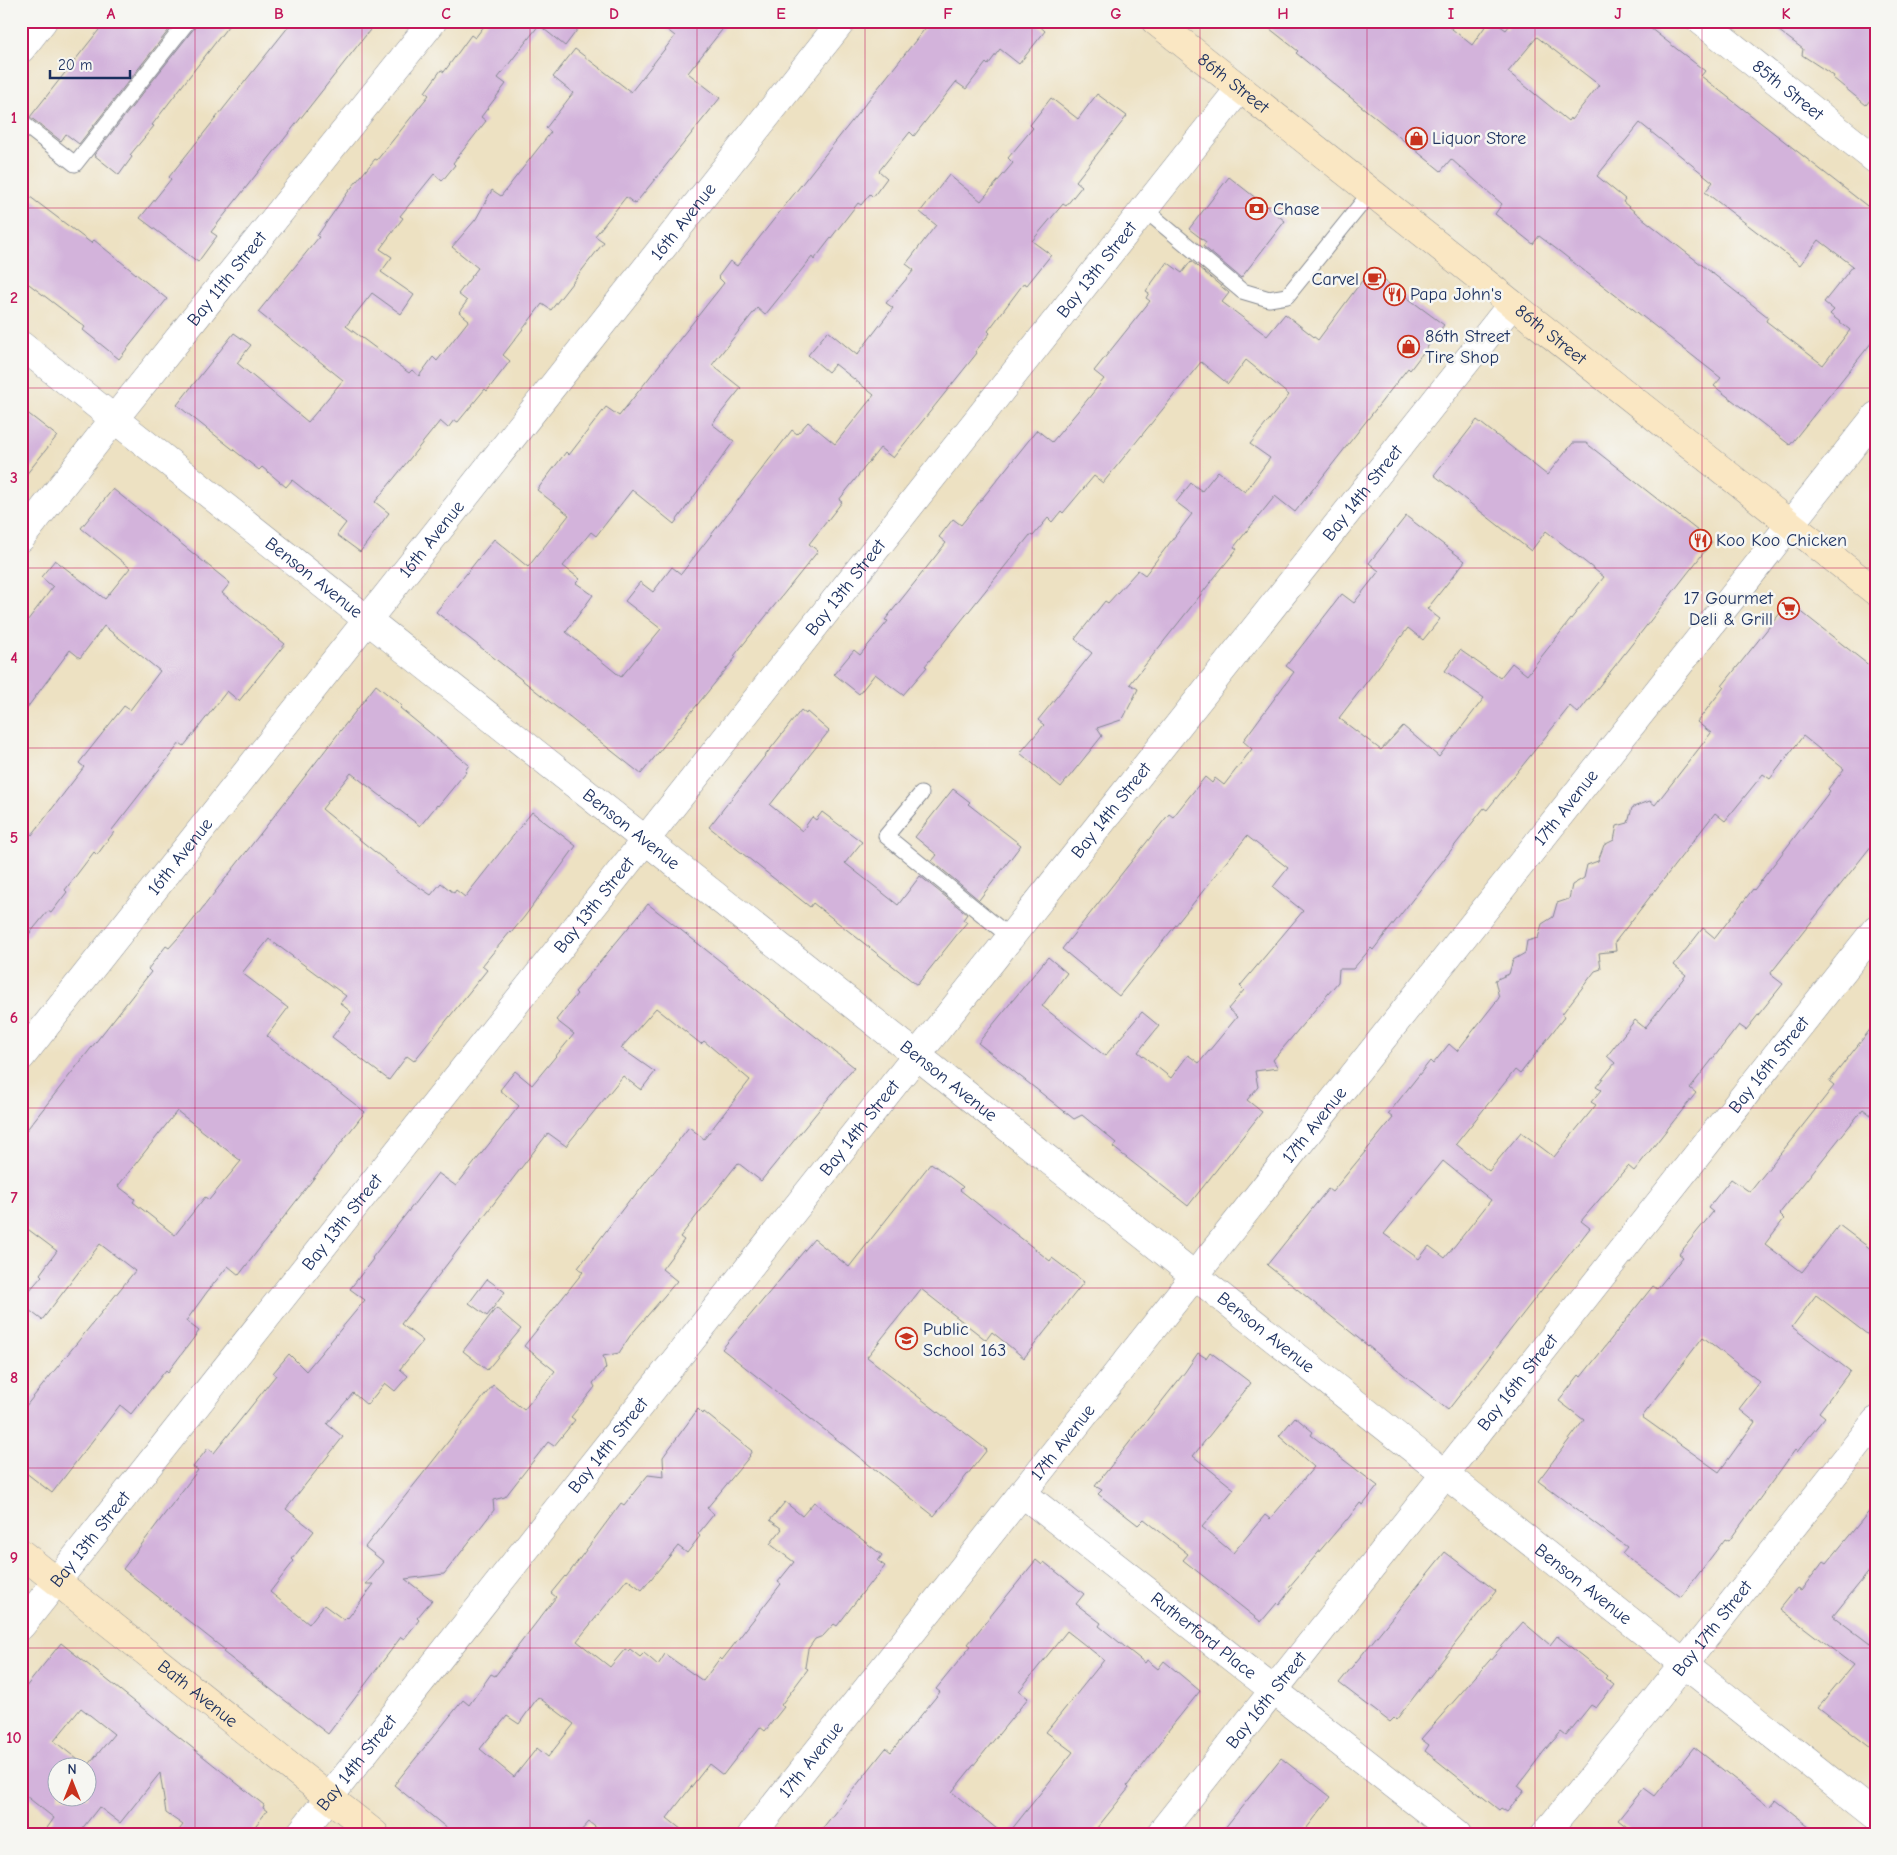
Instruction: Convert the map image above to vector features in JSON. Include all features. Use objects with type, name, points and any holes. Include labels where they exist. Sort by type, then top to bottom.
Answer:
[{"type":"main road","name":"86th Street","points":[[1155,21],[1876,592]]},
{"type":"main road","name":"Bath Avenue","points":[[21,1553],[375,1834]]},
{"type":"street","points":[[21,49],[43,21]]},
{"type":"street","name":"Bay 11th Street","points":[[21,538],[434,21]]},
{"type":"street","name":"16th Avenue","points":[[21,1057],[842,21]]},
{"type":"street","name":"85th Street","points":[[1701,21],[1876,160]]},
{"type":"street","name":"Bay 13th Street","points":[[21,1626],[646,840],[1240,88]]},
{"type":"street","name":"Bay 14th Street","points":[[300,1834],[1512,304]]},
{"type":"street","name":"Benson Avenue","points":[[21,345],[1876,1816]]},
{"type":"street","name":"17th Avenue","points":[[752,1834],[1876,416]]},
{"type":"street","name":"Bay 16th Street","points":[[1160,1834],[1876,929]]},
{"type":"street","name":"Bay 17th Street","points":[[1545,1834],[1684,1664],[1876,1421]]},
{"type":"street","name":"Rutherford Place","points":[[1022,1493],[1457,1834]]},
{"type":"lane","points":[[21,122],[75,164],[188,21]]},
{"type":"lane","points":[[1144,210],[1242,291],[1269,299],[1287,296],[1371,192]]},
{"type":"lane","points":[[921,794],[886,836],[1010,937]]},
{"type":"building","points":[[106,21],[176,21],[79,144],[66,134],[61,141],[30,117]]},
{"type":"building","points":[[197,21],[232,21],[152,125],[154,126],[130,155],[132,157],[119,175],[94,155],[195,27]]},
{"type":"building","points":[[293,21],[377,21],[211,232],[217,236],[198,262],[140,218],[171,179],[169,177]]},
{"type":"building","points":[[488,21],[584,21],[565,46],[539,25],[498,78],[506,84],[481,117],[486,121],[453,163],[455,165],[442,181],[434,174],[400,216],[403,218],[380,249],[392,257],[381,272],[414,295],[401,314],[372,293],[346,326],[409,373],[412,370],[419,376],[433,357],[437,361],[469,320],[459,312],[467,301],[458,294],[478,268],[452,247],[476,219],[492,190],[501,196],[551,132],[546,128],[573,93],[553,77],[575,49],[631,92],[675,36],[656,21],[729,21],[688,73],[720,98],[635,204],[626,197],[595,236],[604,242],[551,310],[542,304],[503,355],[510,361],[487,391],[485,389],[458,422],[454,420],[448,428],[440,421],[375,502],[389,513],[360,552],[337,535],[346,523],[292,480],[286,487],[262,467],[259,470],[177,405],[234,333],[251,345],[237,363],[308,422],[343,380],[258,312],[319,237],[317,236],[348,192],[375,159],[377,160],[429,95],[425,92],[441,70],[444,72],[471,35],[475,38]]},
{"type":"building","points":[[931,21],[1034,21],[1045,31],[1019,64],[1000,49],[988,65],[986,63],[966,89],[956,82],[914,136],[910,132],[879,171],[887,178],[873,197],[870,194],[861,205],[858,203],[814,260],[812,257],[765,315],[757,308],[712,365],[741,388],[712,424],[734,441],[674,524],[632,490],[596,536],[591,532],[563,566],[580,579],[576,583],[593,595],[566,632],[621,677],[661,629],[625,601],[640,582],[653,592],[672,567],[681,574],[792,430],[797,434],[808,422],[835,444],[874,395],[835,364],[828,372],[808,355],[828,331],[857,355],[893,308],[886,303],[914,270],[906,264],[936,225],[920,212],[949,175],[981,201],[1013,163],[1008,158],[1033,128],[1030,125],[1051,98],[1078,119],[1097,94],[1127,116],[1076,181],[1082,186],[1066,206],[1063,204],[1032,241],[1051,255],[1027,285],[1024,283],[988,331],[990,333],[975,352],[977,353],[893,458],[880,448],[839,500],[842,502],[809,544],[818,551],[734,656],[736,657],[641,774],[436,612],[494,539],[528,567],[569,515],[537,490],[566,452],[569,455],[606,407],[619,416],[724,283],[718,277],[730,261],[737,266]]},
{"type":"building","points":[[1260,21],[1442,21],[1472,45],[1489,21],[1493,21],[1506,30],[1513,21],[1641,21],[1705,71],[1701,76],[1876,213],[1876,337],[1790,445],[1714,386],[1721,378],[1559,251],[1539,236],[1533,244],[1495,214],[1502,204],[1451,159],[1441,171],[1296,53],[1298,51]],"holes":[[[1537,37],[1599,85],[1571,120],[1570,118],[1568,121],[1508,72]],[[1640,123],[1713,182],[1705,192],[1800,265],[1819,240],[1853,266],[1824,302],[1834,310],[1830,314],[1850,330],[1823,365],[1766,321],[1768,317],[1623,202],[1625,199],[1597,176]]]},
{"type":"building","points":[[1766,21],[1876,21],[1876,93],[1866,105],[1833,78],[1834,76],[1802,55],[1803,49]]},
{"type":"building","points":[[1229,177],[1285,221],[1241,278],[1203,246],[1206,242],[1189,229]]},
{"type":"building","points":[[21,190],[91,243],[94,240],[167,299],[119,359],[83,330],[85,327],[21,278]]},
{"type":"building","points":[[1191,261],[1229,293],[1222,302],[1267,336],[1285,314],[1318,340],[1370,270],[1444,325],[1295,512],[1275,496],[1234,547],[1237,549],[1130,684],[1138,689],[1124,717],[1121,720],[1097,728],[1102,736],[1061,787],[1020,753],[1044,725],[1038,720],[1092,653],[1075,639],[1105,601],[1108,603],[1138,570],[1145,575],[1192,514],[1176,502],[1191,483],[1202,491],[1218,471],[1245,492],[1270,458],[1250,444],[1289,395],[1246,360],[1228,384],[1201,362],[1103,483],[1094,476],[1063,513],[1061,511],[1052,522],[1048,518],[1033,536],[1030,535],[903,695],[875,674],[859,694],[834,674],[854,650],[860,655],[888,621],[885,620],[946,543],[939,537],[953,519],[961,525],[1037,430],[1052,442],[1083,405],[1104,379],[1094,371],[1150,301],[1146,298],[1149,293],[1146,291],[1167,262],[1182,273]]},
{"type":"building","points":[[21,408],[57,436],[21,481]]},
{"type":"building","points":[[1477,420],[1547,475],[1573,443],[1586,443],[1712,542],[1578,713],[1570,706],[1487,810],[1484,808],[1373,950],[1371,948],[1353,969],[1339,969],[1338,982],[1273,1060],[1278,1068],[1255,1071],[1258,1087],[1247,1100],[1262,1112],[1188,1206],[1113,1147],[1116,1143],[1082,1115],[1074,1119],[978,1043],[1048,957],[1067,973],[1042,1006],[1105,1056],[1142,1012],[1159,1026],[1138,1052],[1171,1078],[1188,1055],[1199,1063],[1237,1017],[1228,1009],[1244,990],[1240,986],[1303,911],[1273,887],[1288,868],[1247,836],[1119,996],[1062,949],[1169,814],[1173,817],[1205,777],[1212,783],[1215,778],[1224,785],[1252,749],[1243,741],[1294,672],[1286,666],[1342,594],[1354,603],[1379,571],[1369,563],[1406,516],[1465,561],[1427,609],[1440,619],[1423,640],[1408,628],[1339,718],[1381,750],[1403,726],[1439,757],[1484,698],[1445,671],[1460,650],[1500,678],[1512,663],[1527,675],[1604,577],[1546,531],[1531,551],[1434,475]]},
{"type":"building","points":[[113,489],[230,583],[222,593],[285,644],[239,701],[227,691],[184,746],[180,743],[112,830],[114,832],[97,855],[94,852],[65,890],[67,892],[51,913],[48,911],[21,944],[21,826],[32,835],[84,767],[79,763],[124,706],[130,710],[160,671],[104,626],[80,658],[70,650],[21,716],[21,629],[53,587],[41,577],[55,560],[105,599],[130,568],[81,528]]},
{"type":"building","points":[[1789,602],[1876,671],[1876,840],[1770,974],[1783,984],[1746,1030],[1739,1025],[1690,1088],[1696,1093],[1634,1171],[1628,1166],[1581,1221],[1590,1228],[1448,1410],[1267,1265],[1328,1189],[1332,1192],[1393,1118],[1388,1114],[1430,1061],[1433,1064],[1449,1044],[1457,1051],[1499,998],[1495,980],[1509,974],[1513,960],[1525,953],[1527,941],[1538,938],[1542,924],[1553,917],[1557,903],[1569,899],[1572,885],[1584,878],[1587,865],[1598,861],[1604,845],[1614,840],[1617,826],[1628,823],[1632,808],[1650,801],[1655,805],[1711,733],[1697,722],[1724,687],[1722,686]],"holes":[[[1803,736],[1844,769],[1828,789],[1830,791],[1715,938],[1703,928],[1674,965],[1686,975],[1645,1028],[1635,1020],[1607,1056],[1615,1063],[1596,1087],[1601,1090],[1591,1102],[1596,1105],[1554,1157],[1521,1132],[1489,1171],[1456,1144],[1515,1070],[1520,1074],[1565,1016],[1562,1014],[1595,971],[1601,969],[1599,953],[1616,951],[1615,942],[1715,813],[1725,821],[1763,774],[1770,779]],[[1443,1161],[1491,1200],[1445,1258],[1429,1246],[1419,1259],[1384,1234]]]},
{"type":"building","points":[[376,685],[402,706],[400,708],[469,765],[466,772],[420,826],[351,773],[322,809],[396,869],[395,871],[431,895],[441,883],[454,893],[456,890],[465,897],[532,812],[576,846],[525,916],[482,966],[487,970],[414,1061],[407,1056],[389,1080],[332,1037],[351,1012],[340,1003],[346,996],[269,939],[242,973],[288,1008],[267,1036],[365,1112],[239,1275],[228,1266],[207,1292],[186,1321],[199,1331],[168,1372],[166,1370],[131,1414],[120,1405],[52,1493],[21,1469],[21,1412],[135,1271],[100,1244],[42,1320],[21,1304],[21,1300],[42,1276],[40,1274],[57,1251],[21,1224],[21,1137],[151,972],[148,969],[166,946],[169,948],[187,928]],"holes":[[[177,1111],[241,1161],[209,1200],[205,1197],[175,1235],[133,1202],[135,1199],[118,1186]]]},
{"type":"building","points":[[801,710],[806,714],[807,712],[829,731],[770,805],[802,831],[812,817],[816,820],[822,812],[862,842],[845,863],[898,905],[920,876],[967,914],[963,920],[967,922],[917,985],[813,903],[810,907],[709,827]]},
{"type":"building","points":[[953,789],[970,802],[968,804],[1021,845],[979,900],[932,861],[937,855],[915,837]]},
{"type":"building","points":[[648,904],[854,1067],[761,1181],[738,1163],[680,1237],[684,1240],[662,1269],[677,1281],[630,1336],[619,1353],[603,1356],[606,1368],[593,1383],[595,1387],[571,1417],[575,1420],[554,1446],[548,1442],[505,1497],[493,1500],[494,1510],[444,1574],[405,1579],[432,1600],[417,1618],[419,1620],[404,1639],[401,1637],[328,1734],[223,1652],[225,1650],[123,1569],[198,1470],[193,1467],[208,1448],[214,1453],[276,1375],[273,1373],[289,1354],[306,1371],[365,1300],[350,1289],[438,1173],[456,1186],[519,1106],[500,1090],[515,1071],[532,1085],[574,1034],[556,1020],[577,994],[575,992]],"holes":[[[656,1008],[701,1044],[704,1041],[750,1080],[704,1139],[689,1127],[632,1200],[631,1198],[578,1268],[583,1272],[524,1346],[555,1371],[524,1410],[493,1385],[365,1547],[384,1562],[366,1584],[374,1584],[348,1618],[344,1620],[324,1605],[309,1624],[270,1592],[314,1531],[286,1509],[343,1437],[327,1424],[353,1393],[367,1405],[385,1383],[395,1391],[408,1376],[400,1369],[423,1341],[401,1324],[548,1133],[566,1146],[623,1076],[641,1090],[655,1072],[621,1048]]]},
{"type":"building","points":[[1876,1022],[1876,1119],[1863,1109],[1779,1214],[1784,1219],[1765,1244],[1802,1272],[1839,1225],[1876,1253],[1876,1341],[1816,1295],[1792,1327],[1850,1371],[1819,1412],[1825,1417],[1797,1452],[1795,1450],[1729,1541],[1725,1539],[1681,1597],[1622,1553],[1627,1547],[1538,1481],[1584,1420],[1559,1401],[1579,1375],[1581,1377],[1653,1286],[1657,1289],[1683,1257],[1679,1254],[1713,1212],[1708,1208],[1731,1179],[1750,1192],[1834,1086],[1829,1082]],"holes":[[[1703,1337],[1760,1382],[1739,1409],[1755,1422],[1719,1472],[1642,1417]]]},
{"type":"building","points":[[931,1163],[963,1187],[960,1190],[1050,1261],[1052,1258],[1084,1282],[1024,1358],[992,1332],[986,1340],[921,1289],[867,1357],[987,1450],[934,1516],[722,1349],[814,1239],[849,1267]]},
{"type":"building","points":[[487,1279],[505,1292],[487,1316],[469,1303]]},
{"type":"building","points":[[496,1308],[521,1329],[487,1370],[463,1351]]},
{"type":"building","points":[[1210,1352],[1251,1383],[1193,1456],[1234,1489],[1202,1527],[1233,1553],[1265,1515],[1270,1519],[1314,1467],[1279,1436],[1295,1417],[1313,1432],[1311,1435],[1378,1486],[1363,1505],[1360,1503],[1289,1587],[1292,1588],[1279,1605],[1277,1603],[1261,1622],[1183,1560],[1188,1554],[1144,1519],[1138,1525],[1098,1494],[1102,1490],[1095,1486],[1198,1353],[1206,1358]]},
{"type":"building","points":[[698,1409],[752,1451],[750,1456],[707,1508],[714,1514],[698,1534],[700,1536],[687,1553],[678,1546],[642,1590],[627,1579],[577,1641],[610,1667],[625,1649],[628,1651],[630,1649],[640,1657],[644,1653],[658,1665],[665,1654],[703,1681],[720,1658],[722,1660],[781,1584],[778,1582],[794,1562],[770,1544],[782,1529],[770,1520],[785,1502],[802,1516],[814,1502],[882,1555],[878,1561],[885,1566],[837,1626],[834,1624],[823,1636],[815,1639],[808,1649],[805,1667],[808,1669],[781,1705],[784,1707],[765,1731],[760,1727],[723,1775],[709,1764],[667,1818],[687,1834],[604,1834],[589,1822],[578,1834],[454,1834],[394,1785],[463,1700],[469,1705],[491,1674],[495,1676],[556,1597],[551,1593],[566,1577],[621,1503],[624,1505],[648,1475],[664,1477],[663,1457]],"holes":[[[538,1697],[574,1724],[548,1757],[537,1748],[514,1777],[480,1749],[507,1716],[519,1724]]]},
{"type":"building","points":[[1876,1503],[1876,1563],[1833,1616],[1870,1644],[1876,1637],[1876,1752],[1818,1707],[1853,1665],[1780,1609],[1797,1588],[1801,1590],[1824,1561],[1827,1563]]},
{"type":"building","points":[[1445,1552],[1496,1591],[1396,1720],[1394,1718],[1390,1722],[1339,1683]]},
{"type":"building","points":[[1036,1560],[1042,1565],[1044,1562],[1084,1594],[1076,1604],[1101,1623],[1099,1626],[1145,1663],[1147,1660],[1158,1669],[1164,1661],[1200,1691],[1127,1786],[1129,1788],[1092,1834],[1008,1834],[1073,1752],[1046,1732],[1104,1660],[1067,1631],[1019,1691],[1028,1698],[952,1792],[1003,1834],[818,1834],[886,1748],[891,1752],[940,1692],[936,1689],[971,1646],[968,1644]]},
{"type":"building","points":[[1523,1622],[1550,1645],[1557,1636],[1607,1676],[1605,1678],[1614,1685],[1596,1708],[1591,1705],[1566,1736],[1561,1732],[1545,1750],[1518,1786],[1524,1791],[1507,1812],[1501,1808],[1499,1810],[1425,1751],[1429,1745],[1421,1739]]},
{"type":"building","points":[[61,1643],[264,1805],[263,1808],[267,1811],[249,1834],[176,1834],[183,1825],[166,1813],[160,1773],[120,1823],[99,1807],[78,1834],[43,1834],[54,1818],[21,1792],[21,1693]]},
{"type":"building","points":[[1694,1747],[1770,1807],[1776,1800],[1819,1834],[1636,1834],[1618,1820],[1644,1788],[1655,1796]]},
{"type":"building","points":[[1281,1758],[1331,1797],[1302,1834],[1220,1834]]},
{"type":"place","name":"Liquor Store","points":[[1416,138]]},
{"type":"place","name":"Chase","points":[[1257,209]]},
{"type":"place","name":"Carvel","points":[[1375,279]]},
{"type":"place","name":"Papa John's","points":[[1394,294]]},
{"type":"place","name":"86th Street Tire Shop","points":[[1409,346]]},
{"type":"place","name":"Koo Koo Chicken","points":[[1700,540]]},
{"type":"place","name":"17 Gourmet Deli & Grill","points":[[1789,608]]},
{"type":"place","name":"Public School 163","points":[[907,1339]]}]
